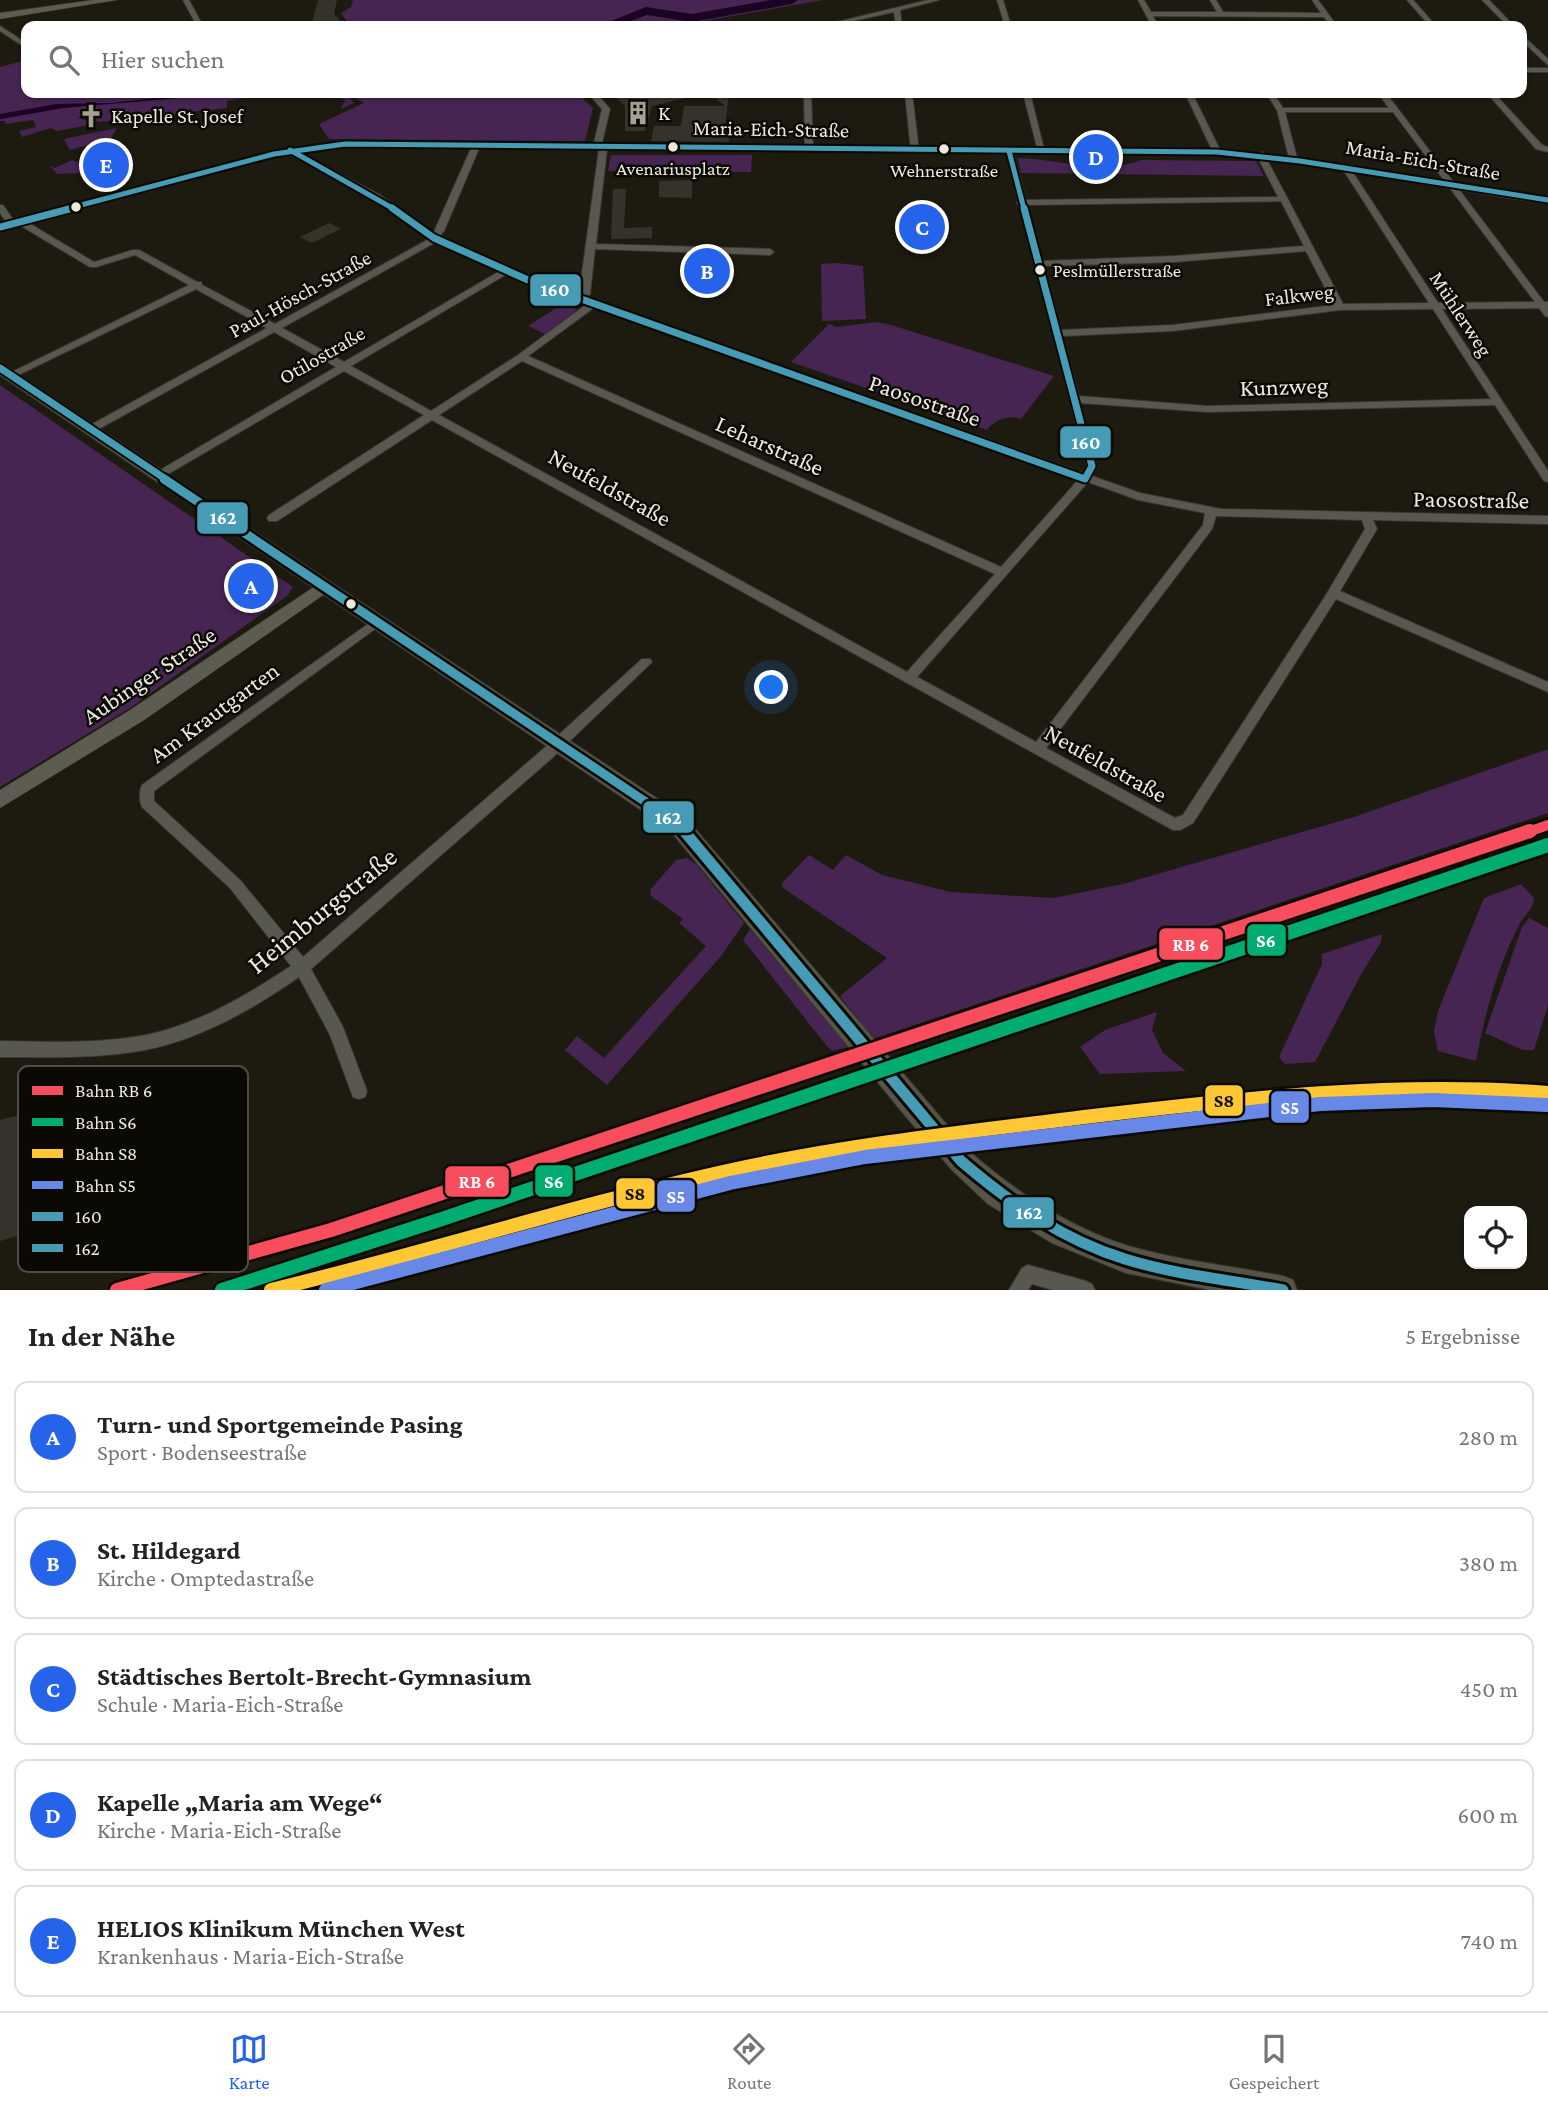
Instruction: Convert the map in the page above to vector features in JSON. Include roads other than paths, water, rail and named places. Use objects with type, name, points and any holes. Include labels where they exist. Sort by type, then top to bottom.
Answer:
[{"type":"main road","points":[[6,371],[375,623],[663,813],[689,834],[916,1110],[961,1161],[998,1194],[1062,1233],[1126,1259],[1283,1290]]},
{"type":"street","points":[[0,16],[111,0]]},
{"type":"street","points":[[186,0],[197,21]]},
{"type":"street","points":[[845,21],[936,0]]},
{"type":"street","points":[[1000,0],[1006,21]]},
{"type":"street","points":[[1141,0],[1152,21]]},
{"type":"street","points":[[1213,0],[1221,14]]},
{"type":"street","points":[[1315,0],[1330,21]]},
{"type":"street","points":[[1410,0],[1429,21]]},
{"type":"street","points":[[1485,0],[1506,21]]},
{"type":"street","points":[[897,9],[898,21]]},
{"type":"street","points":[[1149,14],[1326,15]]},
{"type":"street","points":[[0,28],[21,43]]},
{"type":"street","points":[[1527,42],[1548,63]]},
{"type":"street","points":[[1527,70],[1548,70]]},
{"type":"street","points":[[580,299],[588,275],[592,246],[602,147],[598,143],[606,109],[596,98]]},
{"type":"street","points":[[807,98],[809,148]]},
{"type":"street","points":[[909,98],[915,150]]},
{"type":"street","points":[[1027,98],[1042,151]]},
{"type":"street","points":[[1190,98],[1217,152]]},
{"type":"street","points":[[1273,98],[1280,110],[1293,158]]},
{"type":"street","points":[[1386,98],[1451,187],[1544,305],[1548,314]]},
{"type":"street","points":[[1494,98],[1539,148],[1548,150]]},
{"type":"street","points":[[1280,110],[1395,110]]},
{"type":"street","name":"Maria-Eich-Straße","points":[[0,227],[290,150],[345,144],[1260,154],[1350,167],[1451,187],[1548,200]]},
{"type":"street","points":[[434,238],[476,146]]},
{"type":"street","name":"Paosostraße","points":[[290,150],[377,197],[434,238],[506,271],[1138,496],[1211,511],[1367,518],[1548,520]]},
{"type":"street","points":[[910,677],[1085,479],[1093,466],[1009,151]]},
{"type":"street","points":[[1260,154],[1340,307]]},
{"type":"street","name":"Mühlerweg","points":[[1350,167],[1348,171],[1548,479]]},
{"type":"street","points":[[1021,203],[1282,199]]},
{"type":"street","points":[[0,207],[9,220],[17,222]]},
{"type":"street","name":"Neufeldstraße","points":[[17,222],[93,264],[136,252],[198,284],[1169,822],[1180,824],[1188,819],[1334,593]]},
{"type":"street","name":"Paul-Hösch-Straße","points":[[91,429],[434,238]]},
{"type":"street","points":[[592,246],[770,252]]},
{"type":"street","points":[[1038,264],[1172,259],[1309,248]]},
{"type":"street","name":"Otilostraße","points":[[159,475],[506,271]]},
{"type":"street","points":[[563,293],[588,275]]},
{"type":"street","points":[[6,371],[198,284]]},
{"type":"street","points":[[273,519],[521,357],[593,304]]},
{"type":"street","name":"Falkweg","points":[[1056,333],[1174,328],[1340,307],[1544,305]]},
{"type":"street","name":"Leharstraße","points":[[521,357],[1001,572]]},
{"type":"street","name":"Kunzweg","points":[[1074,400],[1207,409],[1497,402]]},
{"type":"street","points":[[1038,749],[1208,526],[1211,511]]},
{"type":"street","points":[[1367,518],[1371,529],[1334,593],[1548,687]]},
{"type":"street","name":"Aubinger Straße","points":[[0,800],[137,716],[323,587]]},
{"type":"street","name":"Am Krautgarten","points":[[359,1091],[337,1032],[302,967],[235,884],[147,803],[145,796],[147,789],[375,623]]},
{"type":"street","name":"Heimburgstraße","points":[[0,1049],[124,1046],[159,1039],[237,1008],[302,967],[558,743],[646,662]]},
{"type":"street","points":[[1018,1290],[1028,1274],[1086,1290]]},
{"type":"waterway","points":[[619,21],[646,11],[692,18],[792,0]]},
{"type":"rail line","name":"S6","points":[[222,1290],[442,1219],[1548,845]]},
{"type":"rail line","name":"S8","points":[[271,1290],[674,1183],[834,1150],[1296,1093],[1447,1087],[1548,1093]]},
{"type":"rail line","name":"S5","points":[[326,1290],[730,1183],[865,1157],[1207,1115],[1320,1104],[1433,1100],[1547,1105]]},
{"type":"place","name":"K","points":[[638,113]]},
{"type":"place","name":"Kapelle St. Josef","points":[[91,116]]},
{"type":"place","name":"Avenariusplatz","points":[[673,147]]},
{"type":"place","name":"Wehnerstraße","points":[[944,149]]},
{"type":"place","name":"Kapelle „Maria am Wege“","points":[[1096,157]]},
{"type":"place","name":"HELIOS Klinikum München West","points":[[106,165]]},
{"type":"place","name":"Städtisches Bertolt-Brecht-Gymnasium","points":[[922,227]]},
{"type":"place","name":"Peslmüllerstraße","points":[[1040,270]]},
{"type":"place","name":"St. Hildegard","points":[[707,271]]},
{"type":"place","name":"Turn- und Sportgemeinde Pasing","points":[[251,586]]}]
